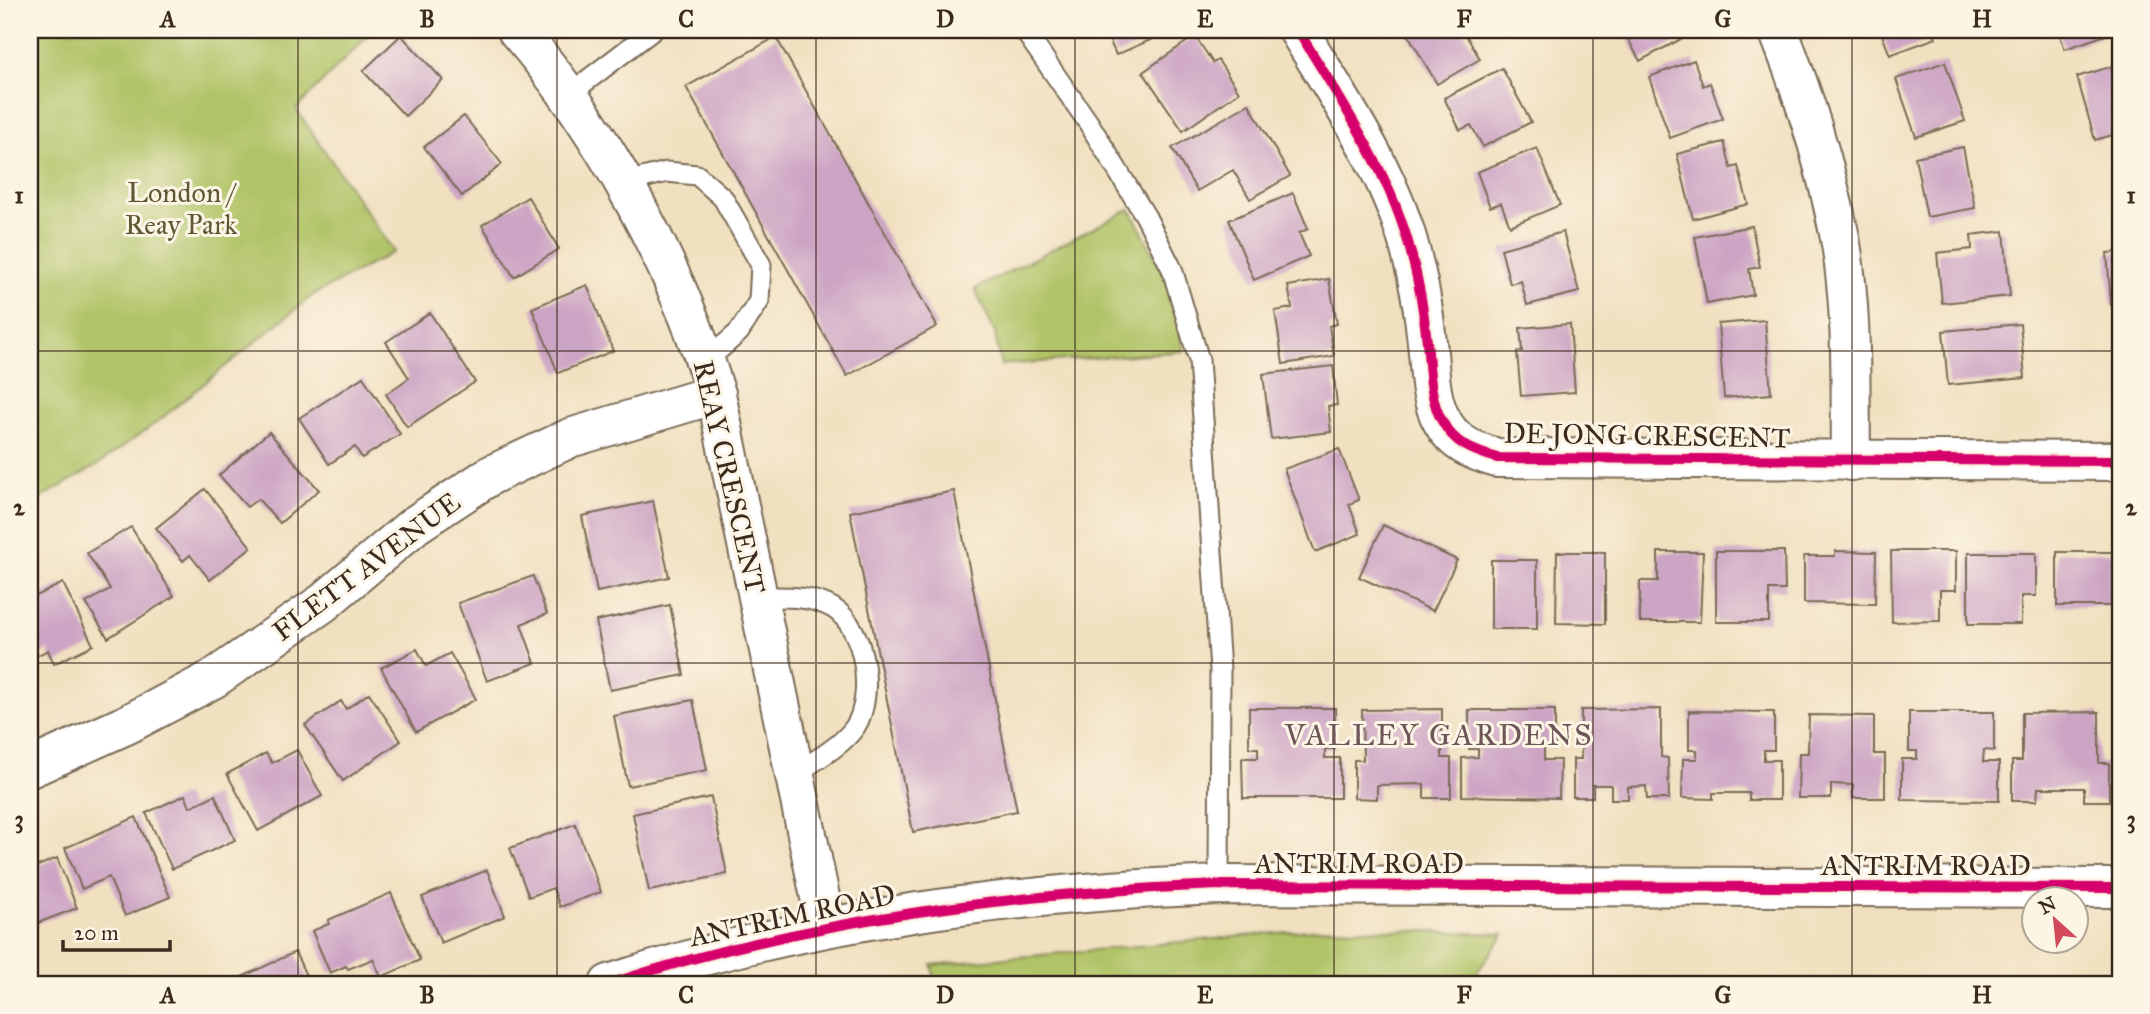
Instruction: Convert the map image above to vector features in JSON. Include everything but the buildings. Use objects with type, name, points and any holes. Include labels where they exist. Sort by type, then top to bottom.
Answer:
[{"type":"street","name":"REAY CRESCENT","points":[[517,30],[568,95],[622,183],[658,251],[711,378],[826,926]]},
{"type":"street","name":"DE JONG CRESCENT","points":[[1298,30],[1356,127],[1392,201],[1411,251],[1423,308],[1433,396],[1441,419],[1453,438],[1471,450],[1497,458],[2120,461]]},
{"type":"street","points":[[1778,30],[1805,102],[1840,240],[1850,334],[1851,461]]},
{"type":"street","name":"FLETT AVENUE","points":[[30,768],[128,724],[213,679],[323,603],[415,525],[491,475],[711,378]]},
{"type":"street","name":"ANTRIM ROAD","points":[[609,984],[660,967],[826,926],[953,905],[1086,890],[1219,885],[2120,888]]},
{"type":"lane","points":[[568,95],[653,30]]},
{"type":"lane","points":[[1024,30],[1082,112],[1146,217],[1172,269],[1199,360],[1220,670],[1219,885]]},
{"type":"lane","points":[[622,183],[667,172],[697,175],[723,198],[761,265],[759,301],[711,378]]},
{"type":"lane","points":[[759,597],[806,597],[835,609],[855,635],[865,669],[866,704],[855,727],[836,745],[795,774]]},
{"type":"green space","name":"London / Reay Park","points":[[30,30],[373,30],[296,109],[394,252],[313,295],[157,422],[96,466],[30,504]]},
{"type":"green space","points":[[1130,209],[1165,276],[1184,351],[1001,365],[995,333],[975,289]]},
{"type":"green space","points":[[1331,928],[1504,934],[1469,984],[935,984],[932,965]]},
{"type":"cycle path","points":[[1298,30],[1363,138],[1391,194],[1419,286],[1435,403],[1447,429],[1465,446],[1497,458],[2120,461]]},
{"type":"cycle path","points":[[609,984],[684,961],[834,926],[987,903],[1141,889],[1219,885],[2120,888]]},
{"type":"district","name":"VALLEY GARDENS","points":[[1439,735]]}]
